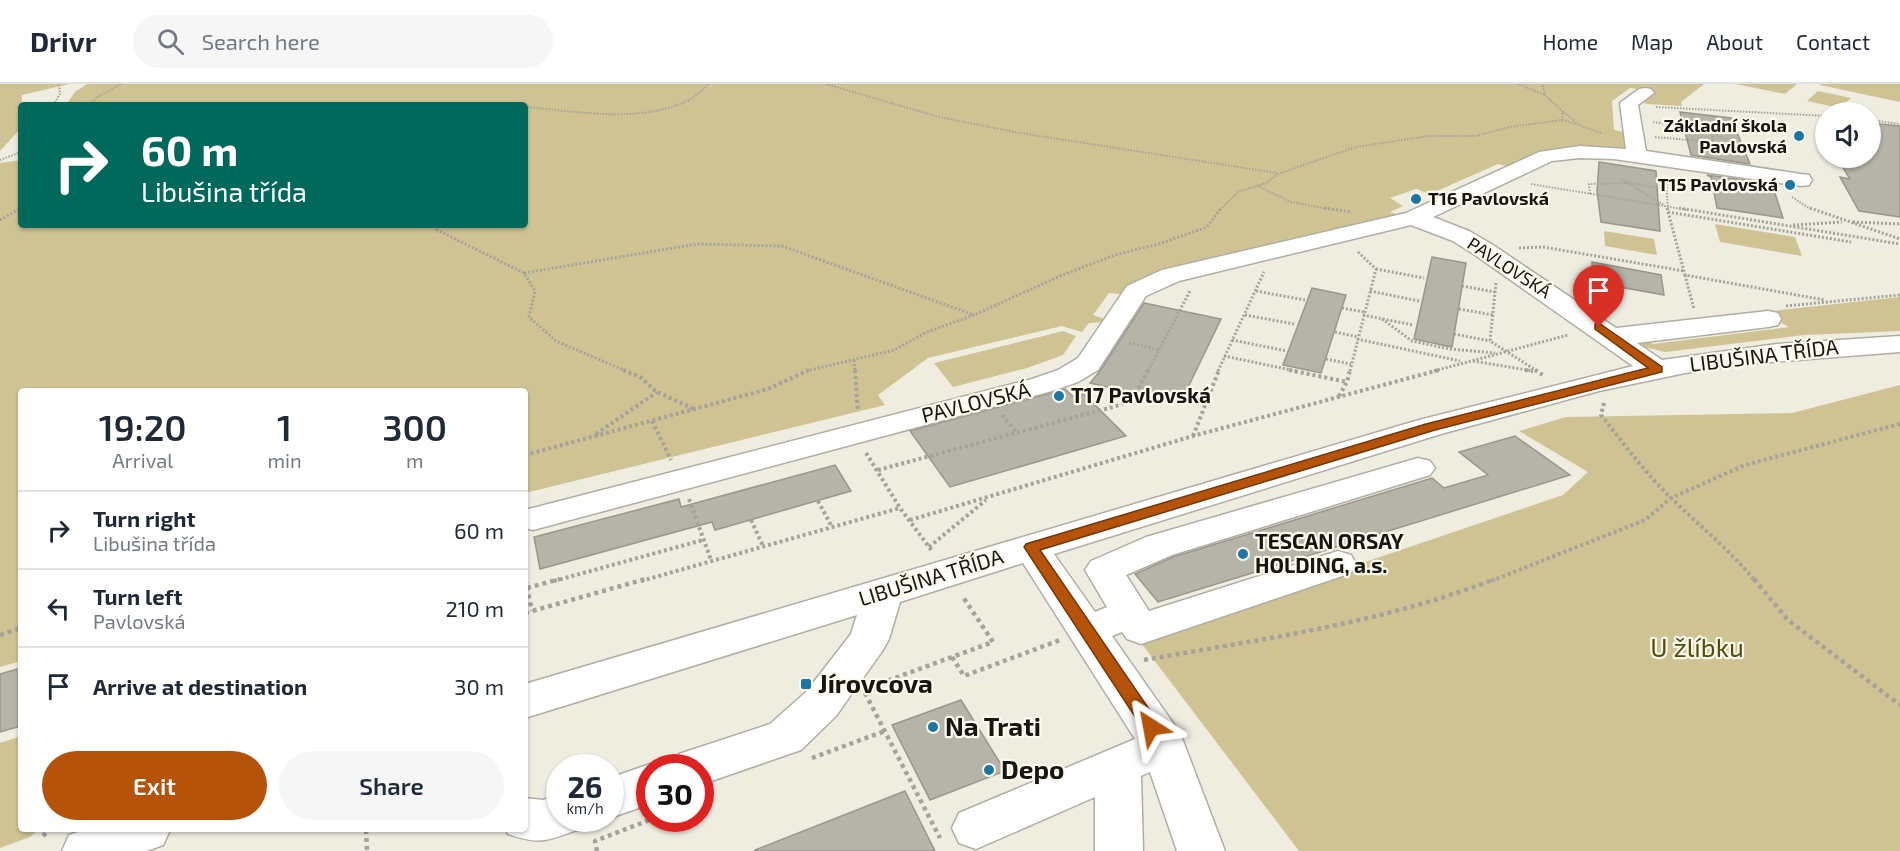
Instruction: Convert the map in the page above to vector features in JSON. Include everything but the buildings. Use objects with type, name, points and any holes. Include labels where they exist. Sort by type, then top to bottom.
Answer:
[{"type":"street","points":[[1637,98],[1642,144]]},
{"type":"street","name":"PAVLOVSKÁ","points":[[533,519],[1042,386],[1068,376],[1088,364],[1136,291],[1171,275],[1407,220],[1546,156],[1568,151],[1597,151],[1642,144],[1801,180]]},
{"type":"street","name":"PAVLOVSKÁ","points":[[1407,220],[1461,236],[1606,332],[1658,370]]},
{"type":"street","points":[[1606,332],[1772,313]]},
{"type":"street","name":"LIBUŠINA TŘÍDA","points":[[528,700],[1430,427],[1658,370],[1784,353],[1900,344]]},
{"type":"street","points":[[1338,564],[1141,629],[1104,570],[1159,546],[1419,468]]},
{"type":"street","points":[[1031,547],[1164,746],[1201,851]]},
{"type":"street","points":[[714,761],[785,737],[821,704],[868,639],[883,594]]},
{"type":"street","points":[[1086,630],[1130,614]]},
{"type":"street","points":[[956,828],[1164,746]]},
{"type":"street","points":[[1118,766],[1119,851]]},
{"type":"street","points":[[528,819],[546,820]]},
{"type":"street","points":[[64,844],[134,832]]},
{"type":"path","points":[[55,102],[60,94],[58,84]]},
{"type":"path","points":[[93,102],[122,84]]},
{"type":"path","points":[[528,106],[616,115],[648,112],[689,100],[709,84]]},
{"type":"path","points":[[826,84],[939,117],[1020,133],[1278,174]]},
{"type":"path","points":[[1518,84],[1545,95],[1579,125]]},
{"type":"path","points":[[1542,84],[1545,95]]},
{"type":"path","points":[[1637,98],[1651,106],[1815,115]]},
{"type":"path","points":[[1562,120],[1563,111]]},
{"type":"path","points":[[528,454],[768,389],[808,370],[894,350],[927,332],[974,315],[1060,276],[1115,255],[1162,243],[1207,227],[1216,213],[1238,192],[1266,183],[1278,174],[1356,147],[1428,136],[1476,135],[1509,127],[1562,120],[1642,144],[1713,142],[1713,129],[1653,122]]},
{"type":"path","points":[[1881,121],[1900,124]]},
{"type":"path","points":[[0,160],[18,155]]},
{"type":"path","points":[[1505,175],[1538,186],[1900,244]]},
{"type":"path","points":[[1621,179],[1667,207]]},
{"type":"path","points":[[1590,194],[1589,184],[1628,183],[1666,189]]},
{"type":"path","points":[[1258,186],[1269,195],[1293,202],[1407,220]]},
{"type":"path","points":[[1666,202],[1696,316]]},
{"type":"path","points":[[0,220],[18,210]]},
{"type":"path","points":[[1668,212],[1851,242]]},
{"type":"path","points":[[1756,216],[1758,221]]},
{"type":"path","points":[[1749,220],[1752,230]]},
{"type":"path","points":[[1786,226],[1826,221],[1900,224]]},
{"type":"path","points":[[1780,225],[1784,235]]},
{"type":"path","points":[[437,228],[524,273],[535,291],[528,317],[556,341],[640,377],[657,392],[696,410]]},
{"type":"path","points":[[1847,236],[1855,248]]},
{"type":"path","points":[[524,273],[696,244],[782,246],[974,315]]},
{"type":"path","points":[[1352,246],[1376,269],[1424,278]]},
{"type":"path","points":[[1484,250],[1543,247],[1831,301]]},
{"type":"path","points":[[1193,436],[1224,356],[1266,266]]},
{"type":"path","points":[[1339,396],[1347,382],[1376,269]]},
{"type":"path","points":[[1490,340],[1497,280]]},
{"type":"path","points":[[1462,286],[1495,292]]},
{"type":"path","points":[[1256,291],[1305,300]]},
{"type":"path","points":[[1370,291],[1419,301]]},
{"type":"path","points":[[1772,313],[1831,301],[1900,294]]},
{"type":"path","points":[[1342,308],[1413,325]]},
{"type":"path","points":[[1459,309],[1493,315]]},
{"type":"path","points":[[1245,315],[1294,324]]},
{"type":"path","points":[[1382,319],[1412,341],[1459,350],[1504,353]]},
{"type":"path","points":[[1335,332],[1466,361],[1537,371]]},
{"type":"path","points":[[910,520],[1193,436],[1466,361],[1606,332]]},
{"type":"path","points":[[1454,334],[1490,340],[1504,353],[1544,376]]},
{"type":"path","points":[[1232,340],[1287,351]]},
{"type":"path","points":[[1136,345],[1159,350]]},
{"type":"path","points":[[1224,356],[1347,382]]},
{"type":"path","points":[[1326,359],[1351,364]]},
{"type":"path","points":[[854,360],[859,418]]},
{"type":"path","points":[[593,436],[657,392]]},
{"type":"path","points":[[1604,399],[1601,415],[1635,458],[1671,498],[1740,562],[1788,620],[1900,705]]},
{"type":"path","points":[[1005,419],[1018,434]]},
{"type":"path","points":[[652,421],[675,468]]},
{"type":"path","points":[[1143,660],[1343,625],[1462,592],[1645,520],[1671,498],[1745,465],[1900,424]]},
{"type":"path","points":[[878,470],[900,508],[929,547],[989,497]]},
{"type":"path","points":[[688,497],[711,561]]},
{"type":"path","points":[[818,501],[832,527]]},
{"type":"path","points":[[528,612],[900,508]]},
{"type":"path","points":[[751,520],[763,546]]},
{"type":"path","points":[[528,588],[703,540]]},
{"type":"path","points":[[528,593],[532,611]]},
{"type":"path","points":[[956,828],[863,689],[993,642],[963,597]]},
{"type":"path","points":[[0,635],[18,629]]},
{"type":"path","points":[[952,657],[964,676],[1086,630]]},
{"type":"path","points":[[597,851],[595,841],[636,825]]},
{"type":"path","points":[[51,832],[64,844]]},
{"type":"path","points":[[366,832],[367,851]]},
{"type":"green space","points":[[0,84],[69,84],[22,95],[22,102],[18,102],[18,131],[0,151]]},
{"type":"green space","points":[[87,84],[1704,84],[1681,102],[1682,106],[1641,102],[1651,96],[1646,90],[1630,88],[1612,101],[1614,130],[1624,132],[1628,147],[1624,150],[1511,167],[1498,164],[1430,194],[1416,189],[1390,198],[1403,206],[1390,212],[1401,216],[1120,294],[1109,293],[1093,315],[1102,318],[1105,322],[1089,323],[1082,332],[1062,326],[928,358],[878,395],[885,405],[528,492],[528,388],[18,388],[18,662],[0,667],[0,163],[18,160],[18,228],[528,228],[528,102],[68,102],[75,92]]},
{"type":"green space","points":[[1735,84],[1797,84],[1785,94]]},
{"type":"green space","points":[[1821,84],[1900,84],[1900,102],[1820,85]]},
{"type":"green space","points":[[1818,91],[1851,98],[1847,102],[1807,101]]},
{"type":"green space","points":[[1715,224],[1795,237],[1802,256],[1720,242]]},
{"type":"green space","points":[[1604,231],[1654,239],[1657,255],[1605,246]]},
{"type":"green space","points":[[1900,297],[1900,331],[1804,335],[1665,352],[1636,345],[1640,335],[1653,344],[1789,327],[1763,312]]},
{"type":"green space","points":[[1063,331],[1076,336],[1063,355],[1027,368],[953,387],[934,363]]},
{"type":"green space","name":"U žlíbku","points":[[1900,385],[1900,851],[1299,851],[1138,639],[1563,495],[1588,472],[1519,431],[1566,417],[1792,413]]},
{"type":"green space","points":[[18,737],[18,832],[36,832],[30,837],[0,848],[0,743]]},
{"type":"place","name":"Základní škola Pavlovská","points":[[1799,136]]},
{"type":"place","name":"T15 Pavlovská","points":[[1790,185]]},
{"type":"place","name":"T16 Pavlovská","points":[[1416,199]]},
{"type":"place","name":"T17 Pavlovská","points":[[1059,396]]},
{"type":"place","name":"TESCAN ORSAY HOLDING, a.s.","points":[[1243,554]]},
{"type":"place","name":"Jírovcova","points":[[806,684]]},
{"type":"place","name":"Na Trati","points":[[933,727]]},
{"type":"place","name":"Depo","points":[[989,770]]},
{"type":"route","points":[[1151,727],[1031,547],[1430,427],[1618,378],[1658,370],[1599,327]]}]
